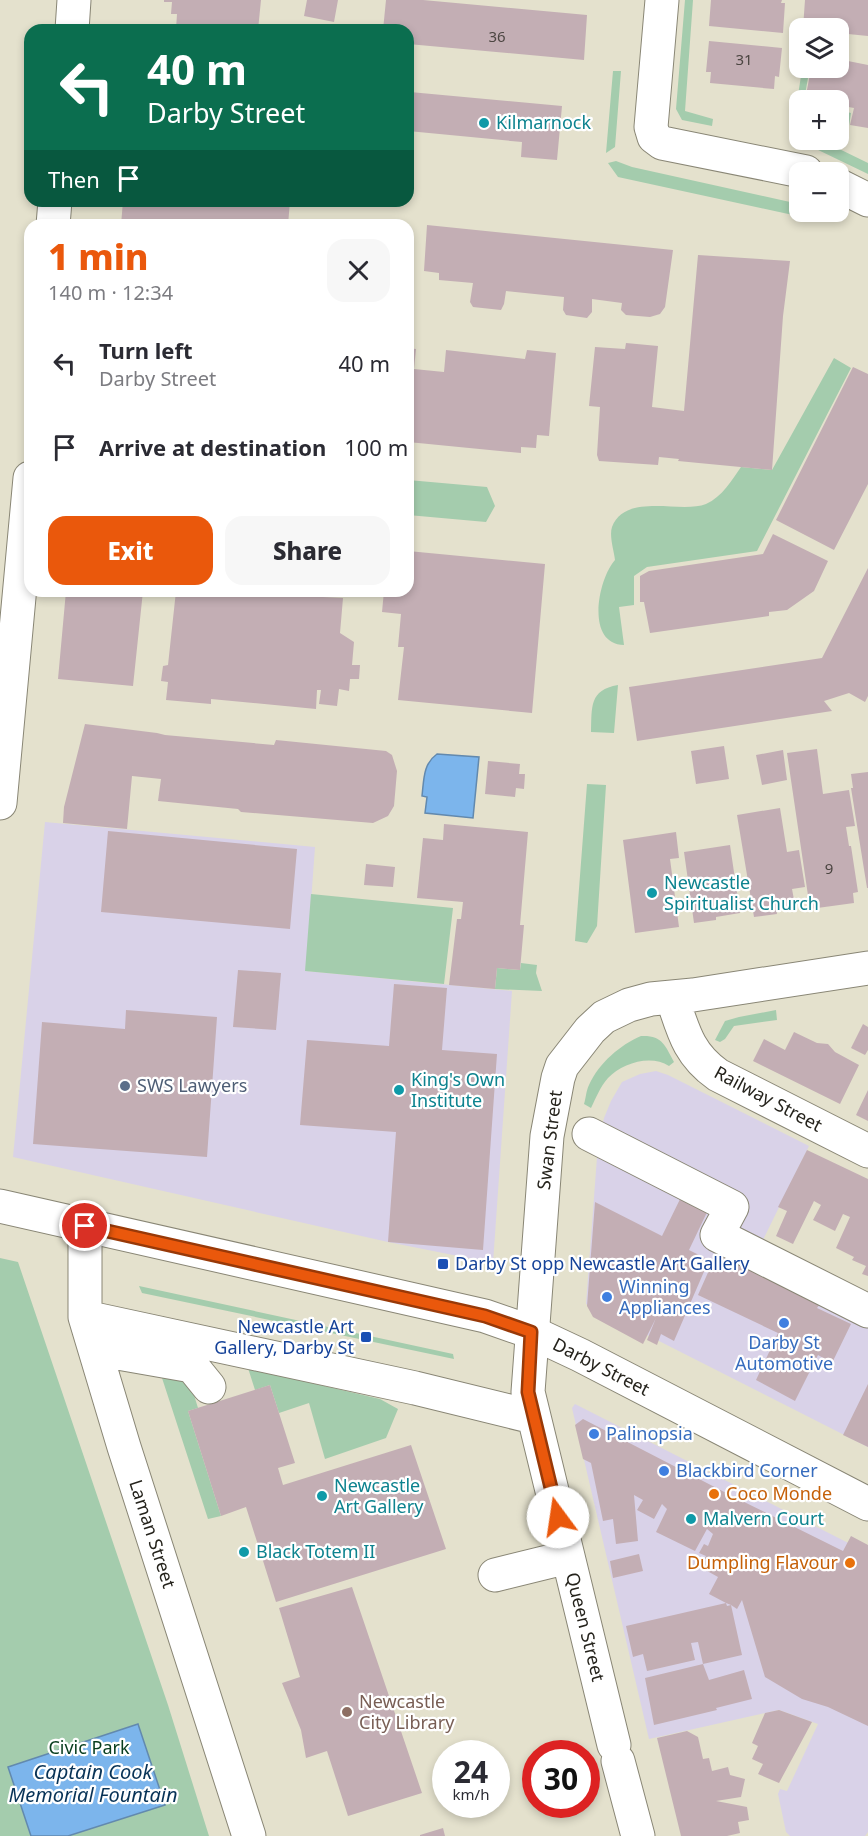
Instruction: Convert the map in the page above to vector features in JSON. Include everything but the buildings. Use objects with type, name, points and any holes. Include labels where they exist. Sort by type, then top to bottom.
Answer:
[{"type":"street","points":[[72,24],[74,0]]},
{"type":"street","points":[[662,0],[651,127],[654,137],[664,143],[789,169]]},
{"type":"street","points":[[849,190],[868,200]]},
{"type":"street","points":[[0,803],[8,644],[24,523]]},
{"type":"street","name":"Swan Street","points":[[531,1332],[538,1269],[547,1136],[554,1095],[562,1066],[590,1030],[604,1017],[628,1005],[868,968]]},
{"type":"street","name":"Railway Street","points":[[672,997],[691,1049],[704,1065],[718,1075],[868,1151]]},
{"type":"street","points":[[589,1134],[732,1207],[717,1235],[868,1311]]},
{"type":"street","name":"Darby Street","points":[[0,1206],[476,1314],[531,1332],[868,1504]]},
{"type":"street","name":"Laman Street","points":[[85,1226],[86,1317],[128,1459],[249,1836]]},
{"type":"street","points":[[86,1317],[415,1388],[533,1417]]},
{"type":"street","name":"Queen Street","points":[[531,1332],[528,1392],[533,1417],[638,1836]]},
{"type":"street","points":[[95,1349],[192,1366],[209,1387]]},
{"type":"street","points":[[495,1575],[568,1557]]},
{"type":"shaded area","points":[[45,822],[315,847],[306,971],[512,991],[493,1263],[388,1242],[13,1157]]},
{"type":"shaded area","points":[[656,1071],[809,1146],[762,1242],[868,1322],[868,1447],[586,1304],[598,1144],[604,1118],[622,1082],[640,1074]]},
{"type":"shaded area","points":[[575,1404],[868,1553],[868,1832],[865,1836],[790,1836],[786,1832],[778,1794],[780,1789],[787,1791],[818,1724],[779,1710],[649,1739],[572,1408]]},
{"type":"green space","points":[[685,0],[693,0],[685,111],[713,119],[712,126],[682,120],[676,109]]},
{"type":"green space","points":[[613,71],[621,71],[615,147],[606,153]]},
{"type":"green space","points":[[801,78],[808,78],[806,90],[799,90]]},
{"type":"green space","points":[[818,150],[841,150],[868,163],[868,174],[849,165],[849,162],[843,162]]},
{"type":"green space","points":[[616,161],[632,167],[789,202],[789,214],[618,177],[608,163]]},
{"type":"green space","points":[[834,358],[851,368],[757,551],[647,567],[634,576],[634,605],[619,607],[624,645],[612,642],[604,634],[598,609],[604,581],[615,560],[611,531],[619,516],[641,507],[683,507],[706,504],[722,493],[741,467],[772,470]]},
{"type":"green space","points":[[414,481],[487,487],[495,506],[486,522],[414,516]]},
{"type":"green space","points":[[618,685],[614,733],[591,732],[592,707],[597,695],[609,687]]},
{"type":"green space","points":[[587,784],[606,785],[597,926],[587,943],[575,941]]},
{"type":"green space","points":[[311,894],[453,908],[444,984],[305,971]]},
{"type":"green space","points":[[521,963],[537,965],[536,973],[542,991],[495,989],[497,968],[520,970]]},
{"type":"green space","points":[[776,1010],[777,1020],[734,1026],[725,1039],[720,1042],[715,1040],[725,1021]]},
{"type":"green space","points":[[641,1036],[654,1037],[662,1042],[674,1062],[669,1066],[654,1061],[629,1064],[608,1078],[591,1108],[584,1104],[589,1085],[598,1069],[625,1044]]},
{"type":"green space","name":"Civic Park","points":[[0,1258],[18,1262],[168,1705],[209,1836],[0,1836]]},
{"type":"green space","points":[[139,1286],[453,1354],[454,1359],[142,1293]]},
{"type":"green space","points":[[248,1368],[380,1399],[398,1409],[386,1438],[325,1459],[309,1403],[279,1413],[270,1385],[255,1390]]},
{"type":"green space","points":[[162,1378],[190,1382],[198,1408],[188,1411],[221,1516],[208,1519]]},
{"type":"water","points":[[437,754],[479,757],[473,818],[425,813],[427,797],[422,796],[425,772],[429,762]]},
{"type":"water","name":"Captain Cook Memorial Fountain","points":[[138,1724],[165,1805],[68,1836],[31,1836],[8,1767]]},
{"type":"place","name":"Kilmarnock","points":[[484,123]]},
{"type":"place","name":"Newcastle Spiritualist Church","points":[[652,893]]},
{"type":"place","name":"SWS Lawyers","points":[[125,1086]]},
{"type":"place","name":"King's Own Institute","points":[[399,1090]]},
{"type":"place","name":"Darby St opp Newcastle Art Gallery","points":[[443,1264]]},
{"type":"place","name":"Winning Appliances","points":[[607,1297]]},
{"type":"place","name":"Darby St Automotive","points":[[784,1323]]},
{"type":"place","name":"Newcastle Art Gallery, Darby St","points":[[366,1337]]},
{"type":"place","name":"Palinopsia","points":[[594,1434]]},
{"type":"place","name":"Blackbird Corner","points":[[664,1471]]},
{"type":"place","name":"Coco Monde","points":[[714,1494]]},
{"type":"place","name":"Newcastle Art Gallery","points":[[322,1496]]},
{"type":"place","name":"Malvern Court","points":[[691,1519]]},
{"type":"place","name":"Black Totem II","points":[[244,1552]]},
{"type":"place","name":"Dumpling Flavour","points":[[850,1563]]},
{"type":"place","name":"Newcastle City Library","points":[[347,1712]]},
{"type":"route","points":[[85,1226],[485,1316],[531,1332],[528,1392],[558,1517]]}]
